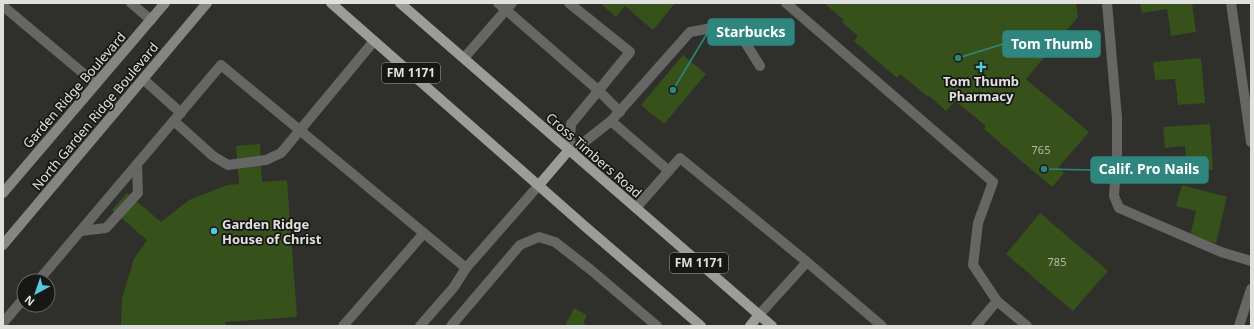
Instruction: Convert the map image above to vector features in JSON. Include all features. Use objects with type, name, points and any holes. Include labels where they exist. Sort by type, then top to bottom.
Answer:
[{"type":"main road","name":"Garden Ridge Boulevard","points":[[3,193],[165,3]]},
{"type":"main road","name":"North Garden Ridge Boulevard","points":[[3,245],[207,3]]},
{"type":"main road","name":"FM 1171","points":[[331,3],[701,326]]},
{"type":"main road","name":"Cross Timbers Road","points":[[400,3],[772,326]]},
{"type":"main road","points":[[539,186],[569,150]]},
{"type":"main road","points":[[750,326],[759,315]]},
{"type":"street","points":[[131,3],[151,20]]},
{"type":"street","points":[[498,3],[510,6],[620,112]]},
{"type":"street","points":[[569,3],[630,52],[571,124],[569,150]]},
{"type":"street","points":[[786,3],[993,182],[978,223],[974,264],[997,301],[1027,326]]},
{"type":"street","points":[[1107,3],[1117,118],[1117,154],[1114,196],[1119,208],[1221,252],[1251,261]]},
{"type":"street","points":[[1231,3],[1251,142]]},
{"type":"street","points":[[3,6],[96,84]]},
{"type":"street","points":[[464,58],[510,6]]},
{"type":"street","points":[[569,150],[583,143],[611,121],[690,32],[718,27],[742,37],[760,66]]},
{"type":"street","points":[[174,121],[213,156],[228,165],[266,160],[281,153],[374,41]]},
{"type":"street","points":[[45,273],[221,65],[466,268]]},
{"type":"street","points":[[143,79],[181,113]]},
{"type":"street","points":[[611,121],[669,171]]},
{"type":"street","points":[[636,208],[680,158],[807,262],[882,326]]},
{"type":"street","points":[[81,231],[106,228],[138,193],[137,165]]},
{"type":"street","points":[[420,326],[454,287],[466,268],[539,186]]},
{"type":"street","points":[[343,326],[424,233]]},
{"type":"street","points":[[451,326],[520,245],[538,238],[555,242],[591,270],[657,326]]},
{"type":"street","points":[[759,315],[807,262]]},
{"type":"street","points":[[1239,326],[1251,289]]},
{"type":"street","points":[[976,326],[997,301]]},
{"type":"street","points":[[3,323],[16,308]]},
{"type":"building","points":[[600,3],[675,3],[653,30],[625,6],[616,17]]},
{"type":"building","points":[[1076,3],[1078,17],[1026,79],[1089,132],[1058,168],[1064,173],[1052,187],[984,129],[986,126],[955,101],[946,111],[900,74],[897,78],[854,41],[858,36],[842,22],[844,20],[825,4]]},
{"type":"building","points":[[1140,3],[1192,3],[1196,32],[1171,36],[1167,9],[1142,13]]},
{"type":"building","points":[[683,55],[706,74],[664,124],[641,105]]},
{"type":"building","points":[[1201,58],[1205,103],[1178,105],[1175,79],[1155,80],[1153,62]]},
{"type":"building","points":[[1210,124],[1213,170],[1187,171],[1185,146],[1165,148],[1163,127]]},
{"type":"building","name":"Garden Ridge House of Christ","points":[[260,144],[262,182],[287,180],[297,317],[225,322],[226,326],[121,326],[122,298],[134,259],[147,240],[112,210],[127,193],[161,222],[189,200],[227,185],[239,184],[236,146]]},
{"type":"building","points":[[1182,185],[1227,197],[1216,243],[1190,236],[1196,211],[1176,206]]},
{"type":"building","points":[[1040,213],[1108,271],[1073,311],[1006,254]]},
{"type":"building","points":[[574,308],[587,315],[583,323],[589,326],[565,326]]},
{"type":"place","name":"Tom Thumb","points":[[958,58]]},
{"type":"place","name":"Tom Thumb Pharmacy","points":[[981,67]]},
{"type":"place","name":"Starbucks","points":[[673,90]]},
{"type":"place","name":"Calif. Pro Nails","points":[[1044,169]]},
{"type":"place","name":"Garden Ridge House of Christ","points":[[214,231]]}]
